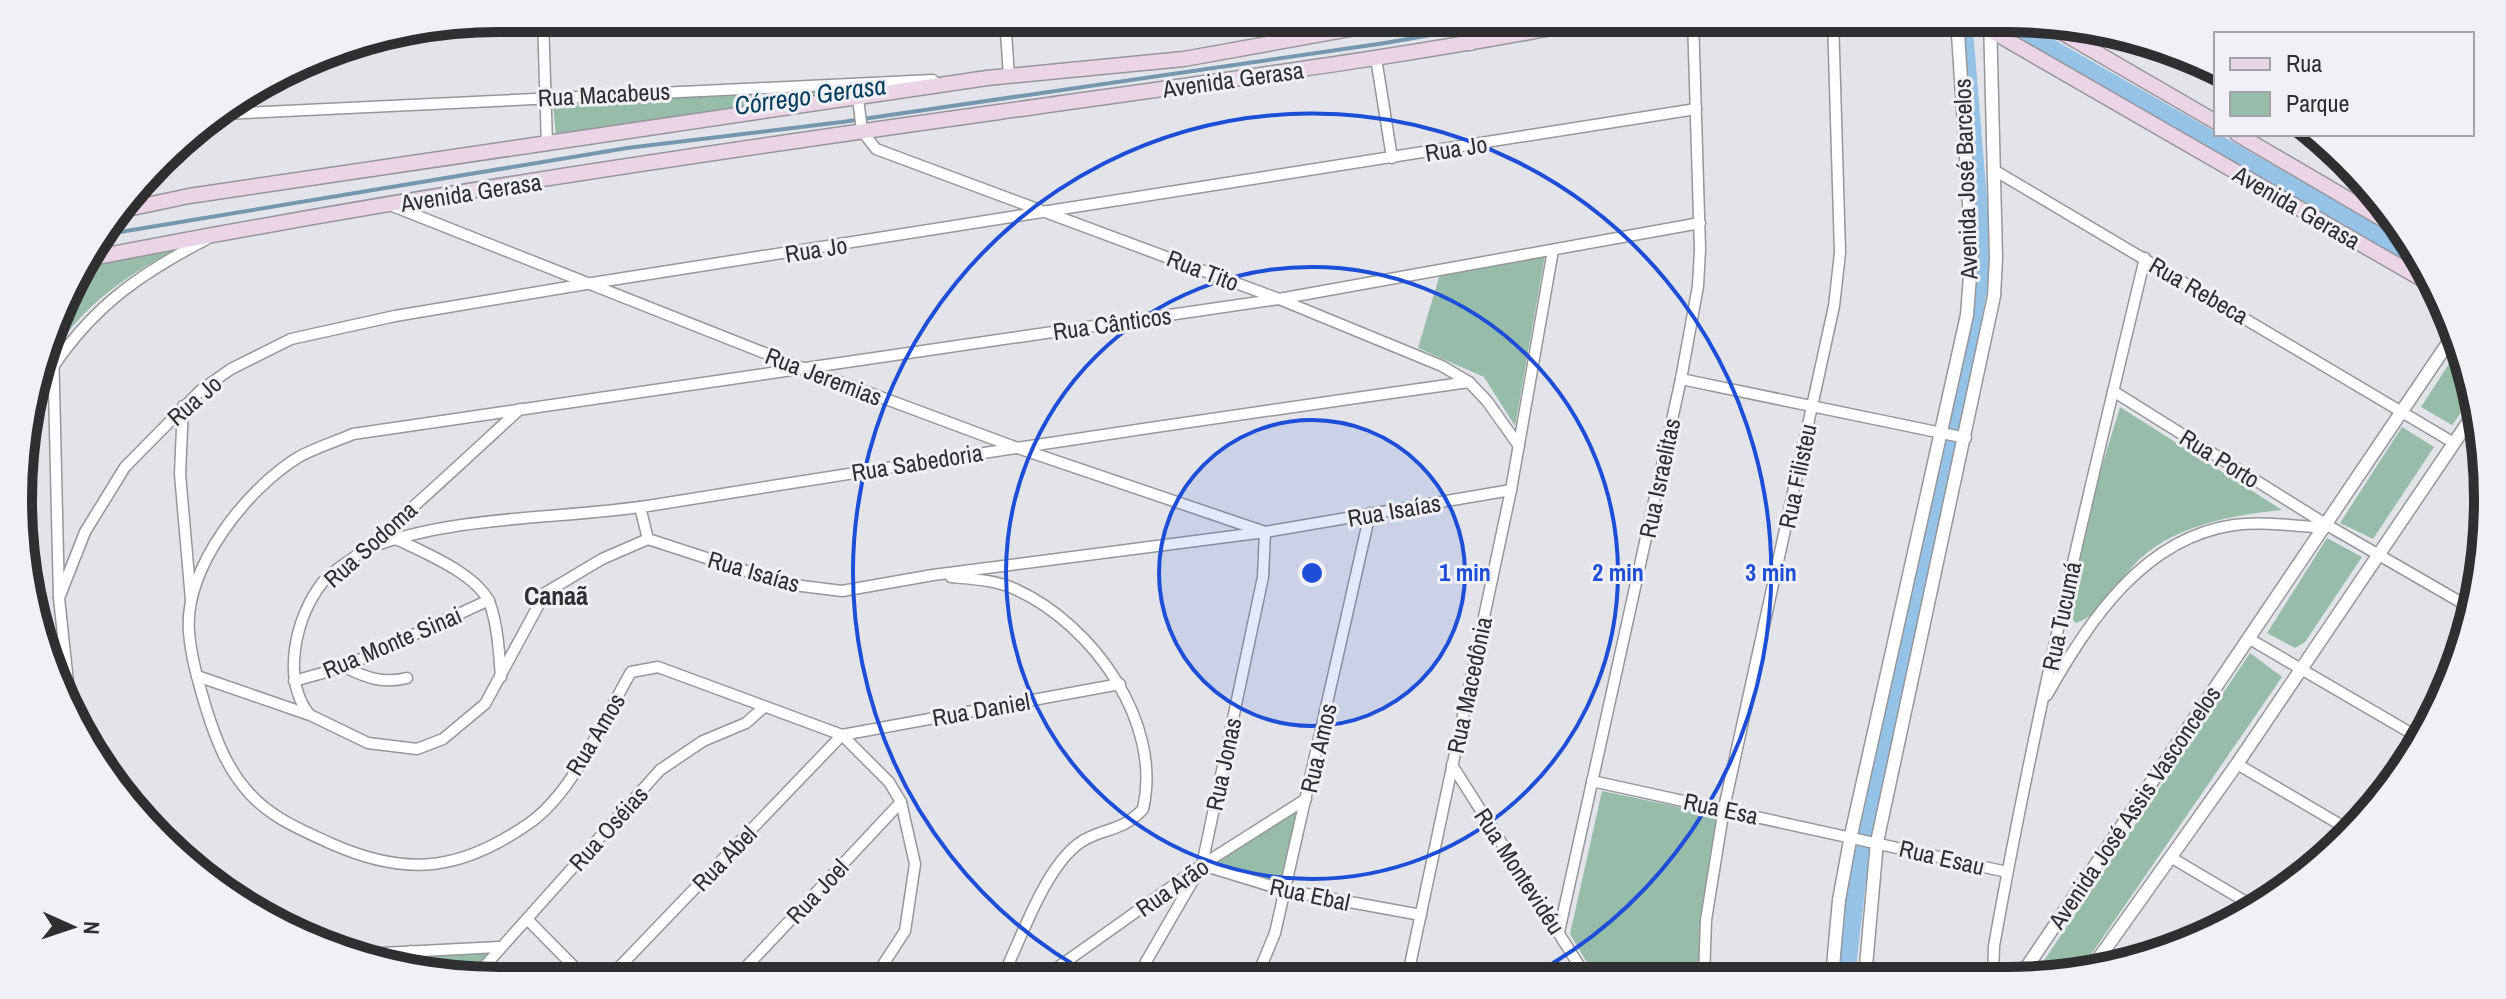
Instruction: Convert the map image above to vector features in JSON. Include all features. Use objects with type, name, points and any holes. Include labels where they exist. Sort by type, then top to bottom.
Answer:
[{"type":"main road","name":"Avenida Gerasa","points":[[135,207],[189,196],[858,101],[987,78],[1184,59],[1333,32]]},
{"type":"main road","name":"Avenida Gerasa","points":[[101,256],[221,232],[861,128],[1376,58],[1514,32]]},
{"type":"main road","name":"Avenida Gerasa","points":[[2005,32],[2416,276]]},
{"type":"main road","points":[[2068,36],[2214,121]]},
{"type":"main road","name":"Avenida Gerasa","points":[[2240,136],[2378,217]]},
{"type":"street","points":[[544,32],[547,145]]},
{"type":"street","points":[[1006,32],[1009,76]]},
{"type":"street","points":[[1469,32],[1470,39]]},
{"type":"street","points":[[1489,32],[1489,36]]},
{"type":"street","name":"Rua Israelitas","points":[[1559,932],[1681,379],[1698,286],[1700,223],[1693,32]]},
{"type":"street","name":"Rua Filisteu","points":[[1704,967],[1706,920],[1724,808],[1834,306],[1840,253],[1833,32]]},
{"type":"street","name":"Avenida José Barcelos","points":[[1833,967],[1839,900],[1944,434],[1967,315],[1972,250],[1958,32]]},
{"type":"street","name":"Avenida José Barcelos","points":[[1866,967],[1874,841],[1994,296],[1994,170],[1988,32]]},
{"type":"street","points":[[2088,48],[2093,40]]},
{"type":"street","points":[[1376,58],[1392,158]]},
{"type":"street","name":"Rua Macabeus","points":[[237,113],[987,78]]},
{"type":"street","points":[[858,101],[861,128]]},
{"type":"street","name":"Rua Jo","points":[[59,598],[85,532],[125,467],[183,406],[231,369],[291,339],[395,316],[592,283],[1054,213],[1696,109]]},
{"type":"street","name":"Rua Tito","points":[[861,128],[876,149],[1279,299],[1442,366],[1469,382],[1487,401],[1519,446]]},
{"type":"street","name":"Rua Rebeca","points":[[1994,170],[2454,443]]},
{"type":"street","name":"Rua Jeremias","points":[[389,204],[800,367],[1012,446],[1265,532]]},
{"type":"street","name":"Rua Cânticos","points":[[521,408],[1279,299],[1700,223]]},
{"type":"street","points":[[54,366],[81,325],[119,293],[175,256],[221,232]]},
{"type":"street","name":"Rua Macedônia","points":[[1412,966],[1511,490],[1553,250]]},
{"type":"street","name":"Rua Tucumá","points":[[1994,967],[2007,872],[2041,707],[2145,258]]},
{"type":"street","name":"Avenida José Assis Vasconcelos","points":[[2027,966],[2447,344]]},
{"type":"street","points":[[54,360],[59,598],[67,676]]},
{"type":"street","points":[[1681,379],[1963,438]]},
{"type":"street","name":"Rua Sabedoria","points":[[368,548],[428,528],[640,507],[1012,446],[1469,382]]},
{"type":"street","name":"Rua Porto","points":[[2113,391],[2326,527],[2377,554]]},
{"type":"street","name":"Rua Amos","points":[[183,406],[181,488],[192,605]]},
{"type":"street","name":"Rua Amos","points":[[521,408],[353,434],[297,458],[236,511],[201,570],[188,629],[197,676],[219,750],[250,794],[281,821],[358,855],[410,867],[468,858],[533,820],[582,764],[631,672],[658,667],[842,735],[889,782],[901,802],[915,864],[905,931],[881,967]]},
{"type":"street","name":"Rua Sodoma","points":[[294,681],[299,623],[323,582],[368,548],[521,408]]},
{"type":"street","points":[[2099,958],[2237,764],[2468,423]]},
{"type":"street","name":"Rua Isaías","points":[[648,539],[786,584],[842,591],[933,575],[1265,532],[1511,490]]},
{"type":"street","points":[[197,676],[310,715],[368,743],[417,749],[443,739],[466,723],[501,679],[514,646],[545,593],[602,559],[648,539],[640,507]]},
{"type":"street","name":"Rua Amos","points":[[1261,967],[1275,933],[1370,513]]},
{"type":"street","points":[[2041,707],[2077,641],[2121,587],[2177,543],[2198,534],[2252,523],[2326,527]]},
{"type":"street","name":"Rua Jonas","points":[[1143,967],[1202,865],[1263,577],[1265,532]]},
{"type":"street","points":[[394,538],[456,569],[489,600],[498,635],[501,679]]},
{"type":"street","points":[[2377,554],[2462,603]]},
{"type":"street","points":[[933,575],[1000,584],[1040,602],[1099,654],[1120,684],[1130,706],[1144,757],[1143,809],[1116,831],[1079,843],[1064,858],[1008,967]]},
{"type":"street","name":"Rua Monte Sinai","points":[[294,681],[344,667],[489,600]]},
{"type":"street","points":[[2059,629],[2077,641]]},
{"type":"street","points":[[2248,638],[2411,733]]},
{"type":"street","points":[[344,667],[370,679],[391,682],[407,678]]},
{"type":"street","points":[[294,681],[301,703],[310,715]]},
{"type":"street","name":"Rua Daniel","points":[[842,735],[1120,684]]},
{"type":"street","name":"Rua Oséias","points":[[483,966],[660,770],[703,741],[746,723],[764,707]]},
{"type":"street","name":"Rua Abel","points":[[619,967],[842,735]]},
{"type":"street","points":[[2237,764],[2341,825]]},
{"type":"street","name":"Rua Montevidéu","points":[[1452,765],[1580,967]]},
{"type":"street","name":"Rua Esa","points":[[1592,781],[1855,836]]},
{"type":"street","name":"Rua Arão","points":[[1058,967],[1202,865],[1306,799]]},
{"type":"street","name":"Rua Joel","points":[[746,967],[901,802]]},
{"type":"street","points":[[1855,836],[1874,841]]},
{"type":"street","name":"Rua Esau","points":[[1874,841],[2007,872]]},
{"type":"street","points":[[2172,858],[2245,901]]},
{"type":"street","name":"Rua Ebal","points":[[1202,865],[1284,890],[1421,915]]},
{"type":"street","points":[[527,919],[574,967]]},
{"type":"street","points":[[385,953],[499,947]]},
{"type":"street","points":[[411,951],[411,959]]},
{"type":"green space","points":[[910,85],[556,137],[553,103]]},
{"type":"green space","points":[[189,242],[115,287],[83,315],[58,346],[80,293],[97,262]]},
{"type":"green space","points":[[1545,255],[1515,426],[1484,377],[1418,348],[1440,274]]},
{"type":"green space","points":[[2452,359],[2465,408],[2452,425],[2421,407]]},
{"type":"green space","points":[[2120,407],[2282,510],[2222,519],[2164,541],[2133,566],[2093,613],[2076,623],[2067,612],[2086,519]]},
{"type":"green space","points":[[2402,427],[2434,447],[2373,539],[2340,523]]},
{"type":"green space","points":[[2327,538],[2362,557],[2305,642],[2295,648],[2267,633]]},
{"type":"green space","points":[[2250,653],[2282,677],[2087,960],[2041,966]]},
{"type":"green space","points":[[1602,791],[1717,815],[1699,929],[1699,967],[1590,967],[1570,934]]},
{"type":"green space","points":[[1300,808],[1282,886],[1209,863]]},
{"type":"green space","points":[[490,952],[479,966],[414,959],[414,954]]},
{"type":"waterway","name":"Córrego Gerasa","points":[[116,233],[627,148],[842,122],[1448,32]]},
{"type":"waterway","points":[[1845,967],[1855,880],[1866,820],[1951,427],[1978,278],[1977,211],[1962,32]]},
{"type":"waterway","name":"Córrego Gerasa","points":[[2019,32],[2402,251]]},
{"type":"district","name":"Canaã","points":[[556,595]]}]
